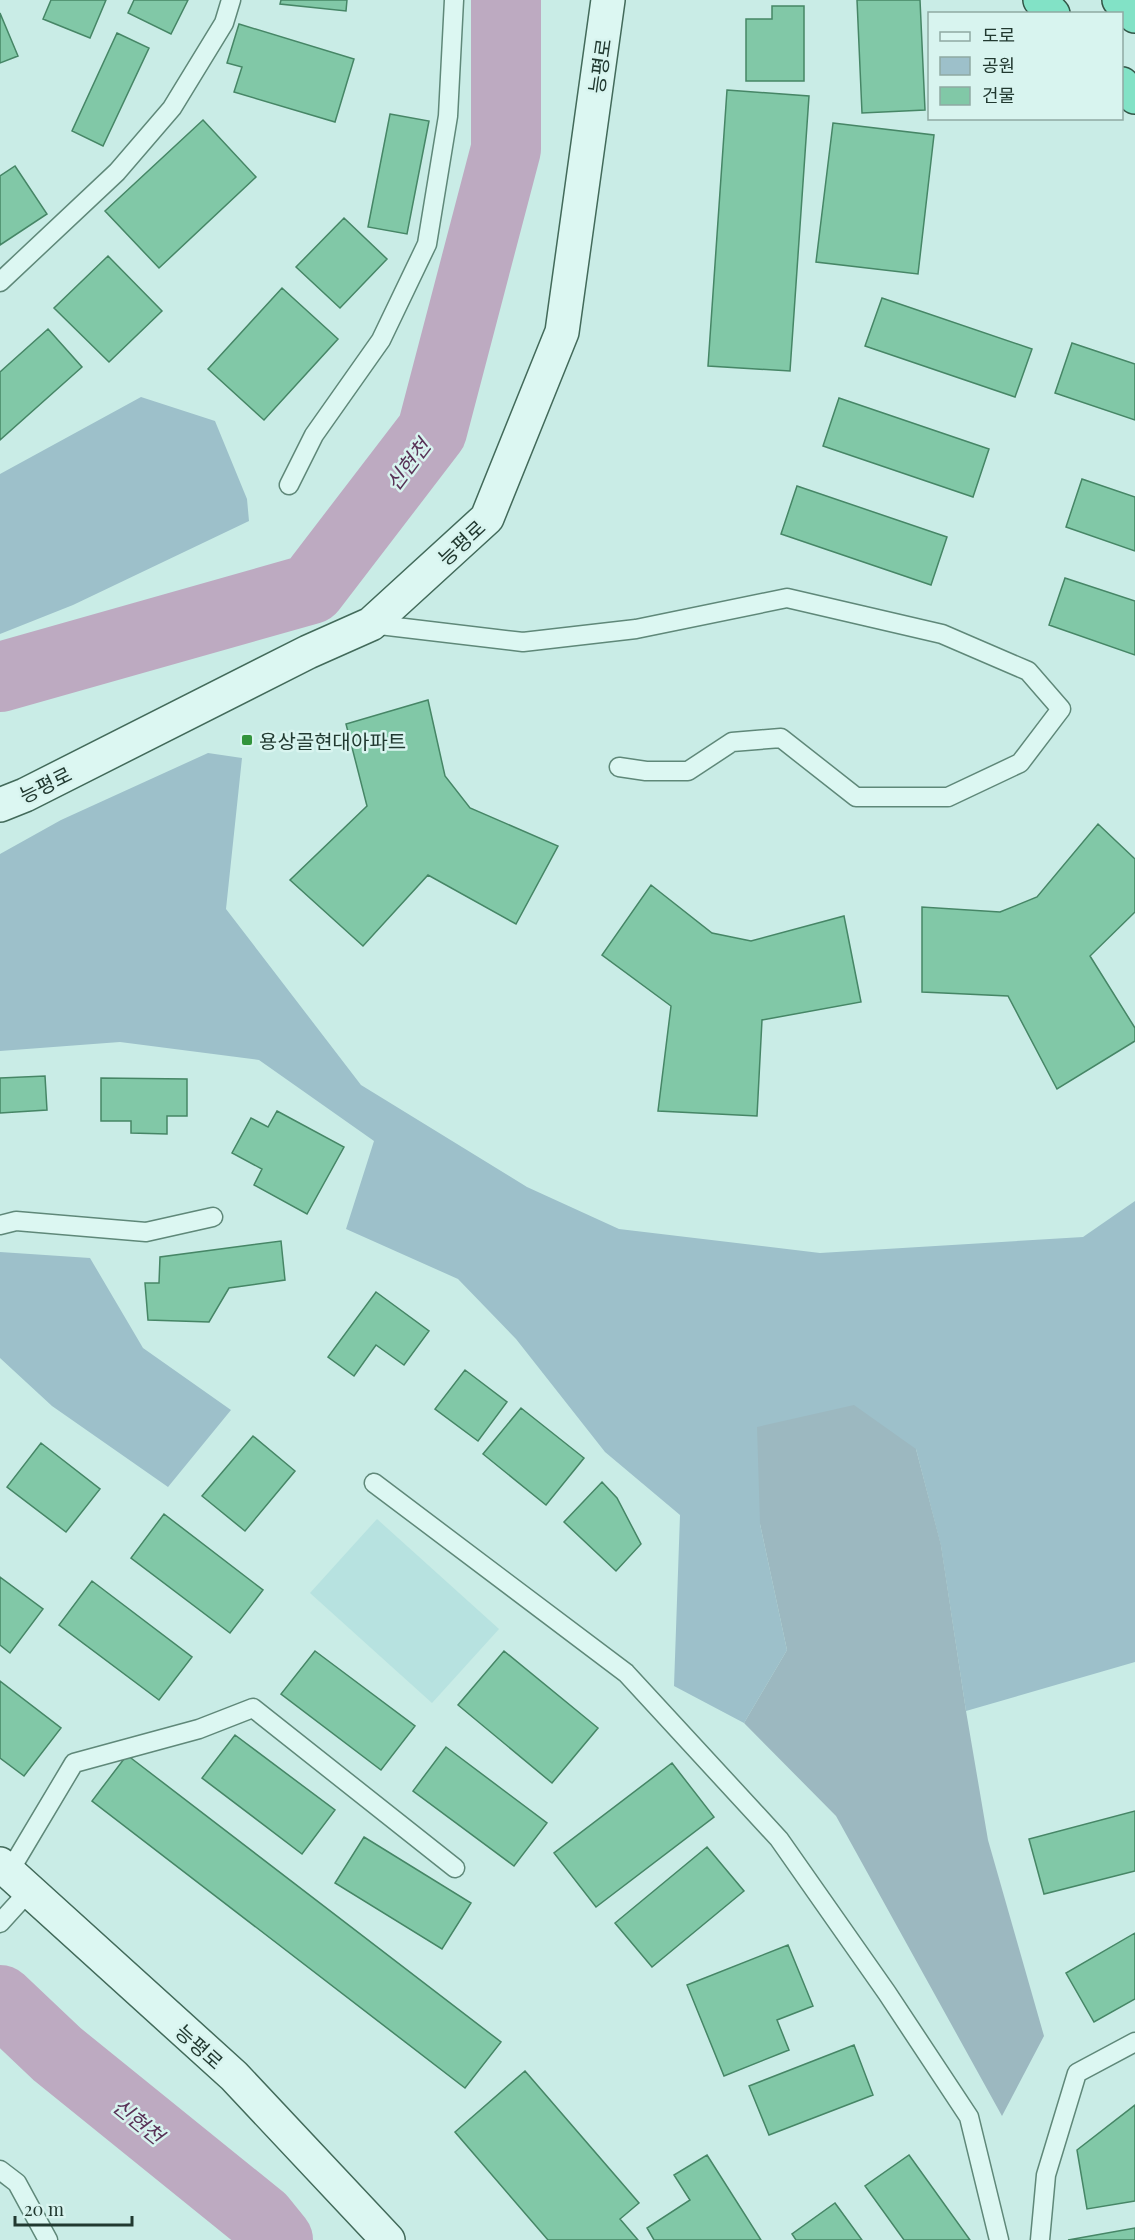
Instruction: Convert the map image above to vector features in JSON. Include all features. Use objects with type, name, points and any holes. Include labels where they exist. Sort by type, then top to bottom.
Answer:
[{"type":"highway","points":[[1040,0],[1051,12]]},
{"type":"highway","points":[[1119,0],[1135,16]]},
{"type":"highway","points":[[1123,85],[1135,97]]},
{"type":"main road","name":"능평로","points":[[0,805],[25,795],[308,652],[371,624],[487,518],[562,332],[608,0]]},
{"type":"main road","name":"능평로","points":[[9,1892],[234,2076],[388,2240]]},
{"type":"lane","points":[[0,282],[117,172],[172,108],[224,22],[231,0]]},
{"type":"lane","points":[[289,484],[314,435],[381,340],[427,244],[448,116],[454,0]]},
{"type":"lane","points":[[371,624],[523,642],[636,629],[787,598],[942,634],[1028,671],[1061,709],[1020,763],[948,797],[856,797],[781,738],[732,742],[688,771],[646,771],[619,767]]},
{"type":"lane","points":[[0,1225],[16,1221],[146,1232],[213,1217]]},
{"type":"lane","points":[[374,1483],[626,1673],[779,1839],[887,1993],[969,2117],[999,2240]]},
{"type":"lane","points":[[9,1892],[74,1763],[199,1729],[253,1708],[455,1868]]},
{"type":"lane","points":[[1040,2240],[1046,2175],[1077,2073],[1135,2042]]},
{"type":"lane","points":[[0,2170],[17,2183],[48,2240]]},
{"type":"shaded area","points":[[854,1405],[916,1449],[941,1545],[988,1840],[1044,2036],[1002,2116],[836,1816],[744,1723],[787,1650],[760,1524],[757,1427]]},
{"type":"shaded area","points":[[377,1519],[499,1629],[432,1703],[310,1593]]},
{"type":"green space","points":[[141,397],[215,421],[247,499],[249,521],[73,605],[0,634],[0,474]]},
{"type":"green space","points":[[208,753],[242,758],[226,909],[361,1085],[527,1187],[619,1229],[820,1253],[1083,1237],[1135,1201],[1135,1662],[966,1711],[941,1546],[916,1449],[760,1524],[787,1650],[744,1723],[674,1686],[680,1515],[605,1452],[516,1339],[458,1279],[346,1229],[374,1141],[259,1060],[120,1042],[0,1051],[0,854],[61,820]]},
{"type":"green space","points":[[0,1252],[90,1258],[143,1348],[231,1410],[168,1487],[52,1406],[0,1358]]},
{"type":"building","points":[[51,0],[106,0],[90,38],[43,19]]},
{"type":"building","points":[[134,0],[188,0],[171,34],[128,13]]},
{"type":"building","points":[[281,0],[347,0],[346,11],[280,4]]},
{"type":"building","points":[[857,0],[920,0],[925,110],[862,113]]},
{"type":"building","points":[[772,6],[804,6],[804,81],[746,81],[746,19],[772,19]]},
{"type":"building","points":[[0,13],[18,56],[0,63]]},
{"type":"building","points":[[239,24],[354,59],[335,122],[234,92],[242,67],[227,63]]},
{"type":"building","points":[[117,33],[149,48],[103,146],[72,131]]},
{"type":"building","points":[[727,90],[809,96],[790,371],[708,366]]},
{"type":"building","points":[[390,114],[429,121],[407,234],[368,227]]},
{"type":"building","points":[[203,120],[256,177],[159,268],[105,211]]},
{"type":"building","points":[[833,123],[934,135],[918,274],[816,262]]},
{"type":"building","points":[[15,166],[47,214],[0,245],[0,176]]},
{"type":"building","points":[[344,218],[387,259],[340,308],[296,267]]},
{"type":"building","points":[[108,256],[162,311],[109,362],[54,308]]},
{"type":"building","points":[[282,288],[338,339],[264,420],[208,369]]},
{"type":"building","points":[[882,298],[1032,349],[1015,397],[865,346]]},
{"type":"building","points":[[48,329],[82,367],[0,440],[0,372]]},
{"type":"building","points":[[1072,343],[1135,364],[1135,420],[1055,393]]},
{"type":"building","points":[[839,398],[989,449],[973,497],[823,446]]},
{"type":"building","points":[[1082,479],[1135,497],[1135,551],[1066,527]]},
{"type":"building","points":[[797,486],[947,537],[931,585],[781,534]]},
{"type":"building","points":[[1065,578],[1135,601],[1135,655],[1049,625]]},
{"type":"building","points":[[428,700],[445,776],[470,808],[558,846],[516,924],[428,875],[363,946],[290,880],[367,806],[346,724]]},
{"type":"building","points":[[1098,824],[1135,859],[1135,912],[1090,956],[1135,1028],[1135,1041],[1057,1089],[1008,996],[922,992],[922,907],[1000,912],[1037,897]]},
{"type":"building","points":[[651,885],[712,933],[751,941],[844,916],[861,1002],[762,1020],[757,1116],[658,1111],[671,1006],[602,955]]},
{"type":"building","points":[[45,1076],[47,1110],[0,1113],[0,1078]]},
{"type":"building","points":[[101,1078],[187,1079],[187,1116],[167,1116],[167,1134],[131,1133],[131,1121],[101,1121]]},
{"type":"building","points":[[277,1111],[344,1147],[307,1214],[254,1185],[262,1169],[232,1153],[251,1118],[268,1127]]},
{"type":"building","points":[[281,1241],[285,1280],[229,1288],[209,1322],[148,1320],[145,1283],[159,1283],[160,1257]]},
{"type":"building","points":[[376,1292],[429,1331],[404,1365],[376,1345],[354,1376],[328,1357]]},
{"type":"building","points":[[465,1370],[507,1402],[478,1441],[435,1409]]},
{"type":"building","points":[[521,1408],[584,1458],[546,1505],[483,1454]]},
{"type":"building","points":[[253,1436],[295,1471],[245,1531],[202,1496]]},
{"type":"building","points":[[41,1443],[100,1489],[66,1532],[7,1487]]},
{"type":"building","points":[[602,1482],[617,1498],[641,1544],[616,1571],[564,1522]]},
{"type":"building","points":[[164,1514],[263,1590],[230,1633],[131,1558]]},
{"type":"building","points":[[0,1577],[43,1609],[10,1653],[0,1645]]},
{"type":"building","points":[[92,1581],[192,1657],[159,1700],[59,1625]]},
{"type":"building","points":[[315,1651],[415,1726],[381,1770],[281,1694]]},
{"type":"building","points":[[504,1651],[598,1728],[552,1783],[458,1705]]},
{"type":"building","points":[[0,1681],[61,1728],[24,1776],[0,1758]]},
{"type":"building","points":[[235,1735],[335,1810],[302,1854],[202,1778]]},
{"type":"building","points":[[446,1747],[547,1823],[514,1866],[413,1791]]},
{"type":"building","points":[[127,1755],[501,2042],[465,2088],[92,1801]]},
{"type":"building","points":[[672,1763],[714,1817],[596,1907],[554,1853]]},
{"type":"building","points":[[1135,1811],[1135,1871],[1044,1894],[1029,1839]]},
{"type":"building","points":[[364,1837],[471,1903],[442,1949],[335,1883]]},
{"type":"building","points":[[707,1847],[744,1891],[652,1967],[615,1923]]},
{"type":"building","points":[[1135,1933],[1135,1999],[1094,2022],[1066,1973]]},
{"type":"building","points":[[788,1945],[813,2006],[777,2020],[789,2050],[724,2076],[687,1985]]},
{"type":"building","points":[[854,2045],[873,2095],[769,2135],[749,2086]]},
{"type":"building","points":[[525,2071],[639,2203],[620,2219],[638,2240],[548,2240],[455,2132]]},
{"type":"building","points":[[1135,2105],[1135,2201],[1087,2209],[1077,2150]]},
{"type":"building","points":[[707,2155],[761,2240],[654,2240],[647,2228],[690,2200],[674,2175]]},
{"type":"building","points":[[909,2155],[970,2240],[904,2240],[865,2186]]},
{"type":"building","points":[[835,2203],[862,2240],[796,2240],[792,2234]]},
{"type":"building","points":[[1135,2228],[1135,2240],[1068,2240]]},
{"type":"waterway","name":"신현천","points":[[0,677],[311,589],[432,431],[506,149],[506,0]]},
{"type":"waterway","name":"신현천","points":[[0,2000],[57,2054],[261,2219],[278,2240]]},
{"type":"place","name":"용상골현대아파트","points":[[247,740]]}]
